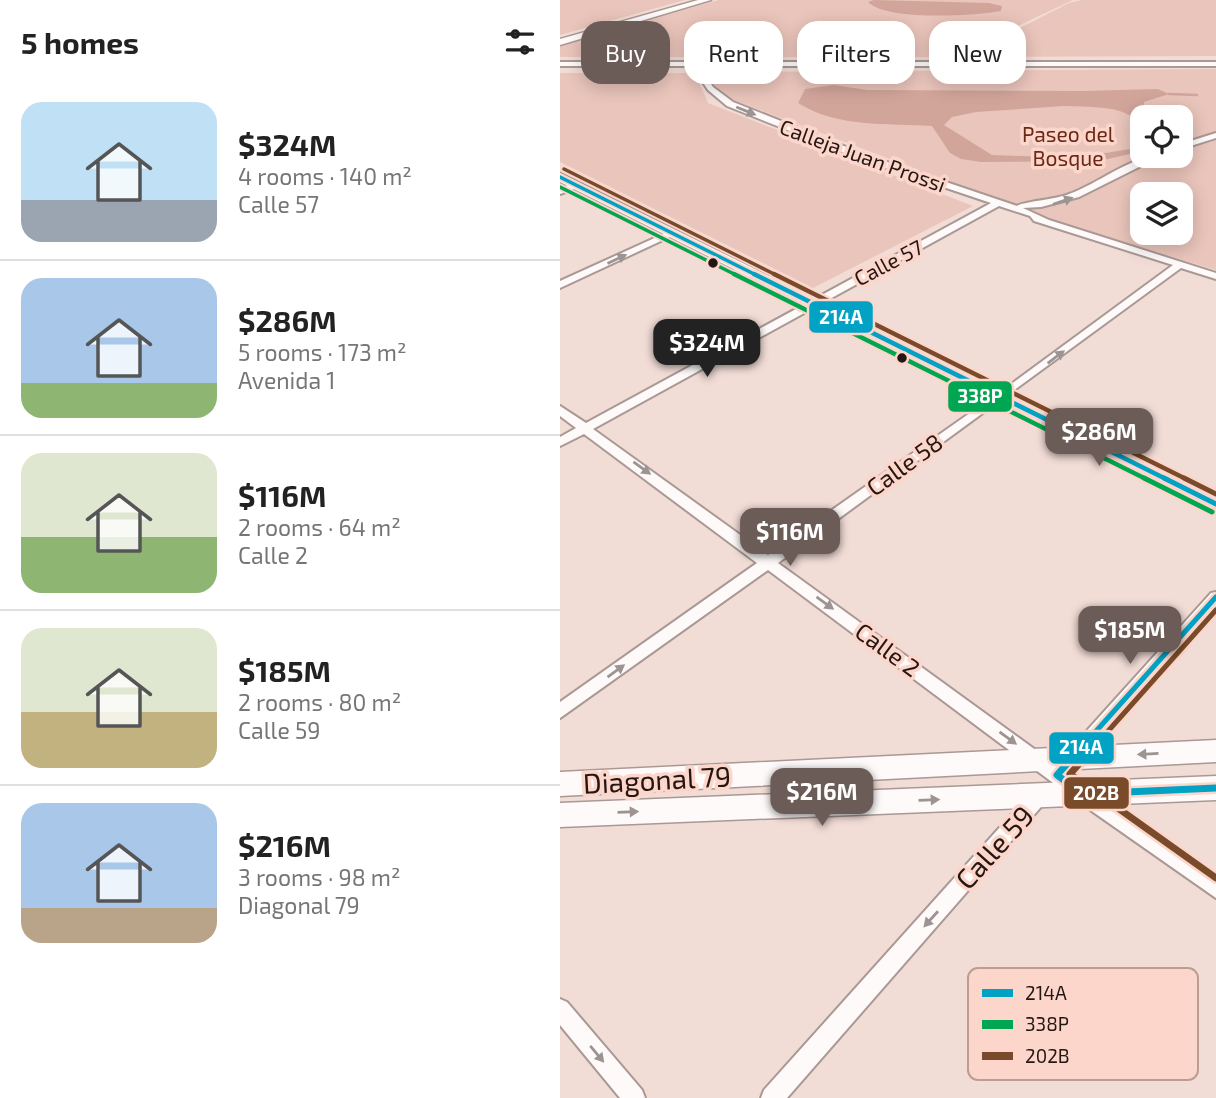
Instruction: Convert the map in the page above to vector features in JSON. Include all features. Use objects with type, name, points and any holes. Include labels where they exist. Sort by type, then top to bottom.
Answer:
[{"type":"main road","points":[[560,36],[691,0]]},
{"type":"main road","points":[[560,42],[707,0]]},
{"type":"main road","points":[[560,177],[1216,504]]},
{"type":"main road","name":"Diagonal 79","points":[[560,784],[1056,765],[1216,751]]},
{"type":"main road","name":"Diagonal 79","points":[[560,815],[1216,788]]},
{"type":"street","points":[[783,66],[1216,64]]},
{"type":"street","points":[[560,65],[684,66]]},
{"type":"street","name":"Calleja Juan Prossi","points":[[708,84],[715,96],[730,104],[866,158],[996,204],[1033,214],[1045,221]]},
{"type":"street","points":[[1193,143],[1216,135]]},
{"type":"street","points":[[996,204],[1046,206],[1067,201],[1130,167]]},
{"type":"street","points":[[560,191],[576,185]]},
{"type":"street","name":"Calle 57","points":[[560,442],[996,204]]},
{"type":"street","name":"Calleja Juan Prossi","points":[[977,213],[1003,212],[1045,221],[1216,276]]},
{"type":"street","points":[[560,285],[673,233]]},
{"type":"street","name":"Calle 58","points":[[560,711],[1178,265]]},
{"type":"street","name":"Calle 2","points":[[560,410],[1056,765],[1082,794],[1216,889]]},
{"type":"street","name":"Calle 59","points":[[772,1098],[1040,796],[1056,765],[1216,597]]},
{"type":"street","points":[[560,1009],[634,1098]]},
{"type":"green space","points":[[560,0],[685,0],[610,21],[581,21],[581,29],[560,35]]},
{"type":"green space","points":[[719,0],[1073,0],[1026,22],[929,21],[929,57],[915,57],[915,21],[797,21],[797,57],[783,57],[783,21],[684,21],[684,57],[670,57],[670,21],[645,21]]},
{"type":"green space","name":"Paseo del Bosque","points":[[1082,0],[1216,0],[1216,56],[1026,57],[1026,25],[1069,3]]},
{"type":"green space","points":[[581,39],[581,57],[560,57],[560,45]]},
{"type":"green space","name":"Paseo del Bosque","points":[[1216,69],[1216,270],[1132,245],[1193,245],[1193,182],[1130,182],[1130,244],[1059,223],[720,95],[714,84],[783,84],[783,72],[797,71],[797,84],[915,84],[915,71],[929,71],[929,84],[1026,84],[1026,70]]},
{"type":"green space","points":[[560,73],[581,73],[581,84],[670,84],[670,73],[684,73],[684,84],[700,84],[708,103],[973,206],[813,288],[560,162]]},
{"type":"shaded area","points":[[868,2],[989,3],[1002,6],[1001,11],[988,13],[931,16],[878,8]]},
{"type":"shaded area","points":[[834,85],[867,90],[1158,89],[1169,94],[1144,102],[1144,105],[1130,105],[1130,116],[1118,110],[1064,106],[976,112],[952,117],[944,125],[992,155],[1075,158],[1130,149],[1130,154],[1099,161],[981,162],[961,159],[950,153],[932,126],[863,123],[829,117],[798,103],[805,89]]},
{"type":"waterway","points":[[1169,94],[1197,95]]},
{"type":"transit line","name":"202B","points":[[564,169],[1216,494]]},
{"type":"transit line","name":"214A","points":[[560,177],[1216,504]]},
{"type":"transit line","name":"338P","points":[[560,187],[1212,512]]},
{"type":"transit line","name":"214A","points":[[1216,597],[1057,775],[1082,794],[1216,788]]},
{"type":"transit line","name":"202B","points":[[1216,610],[1070,774],[1216,878]]}]
